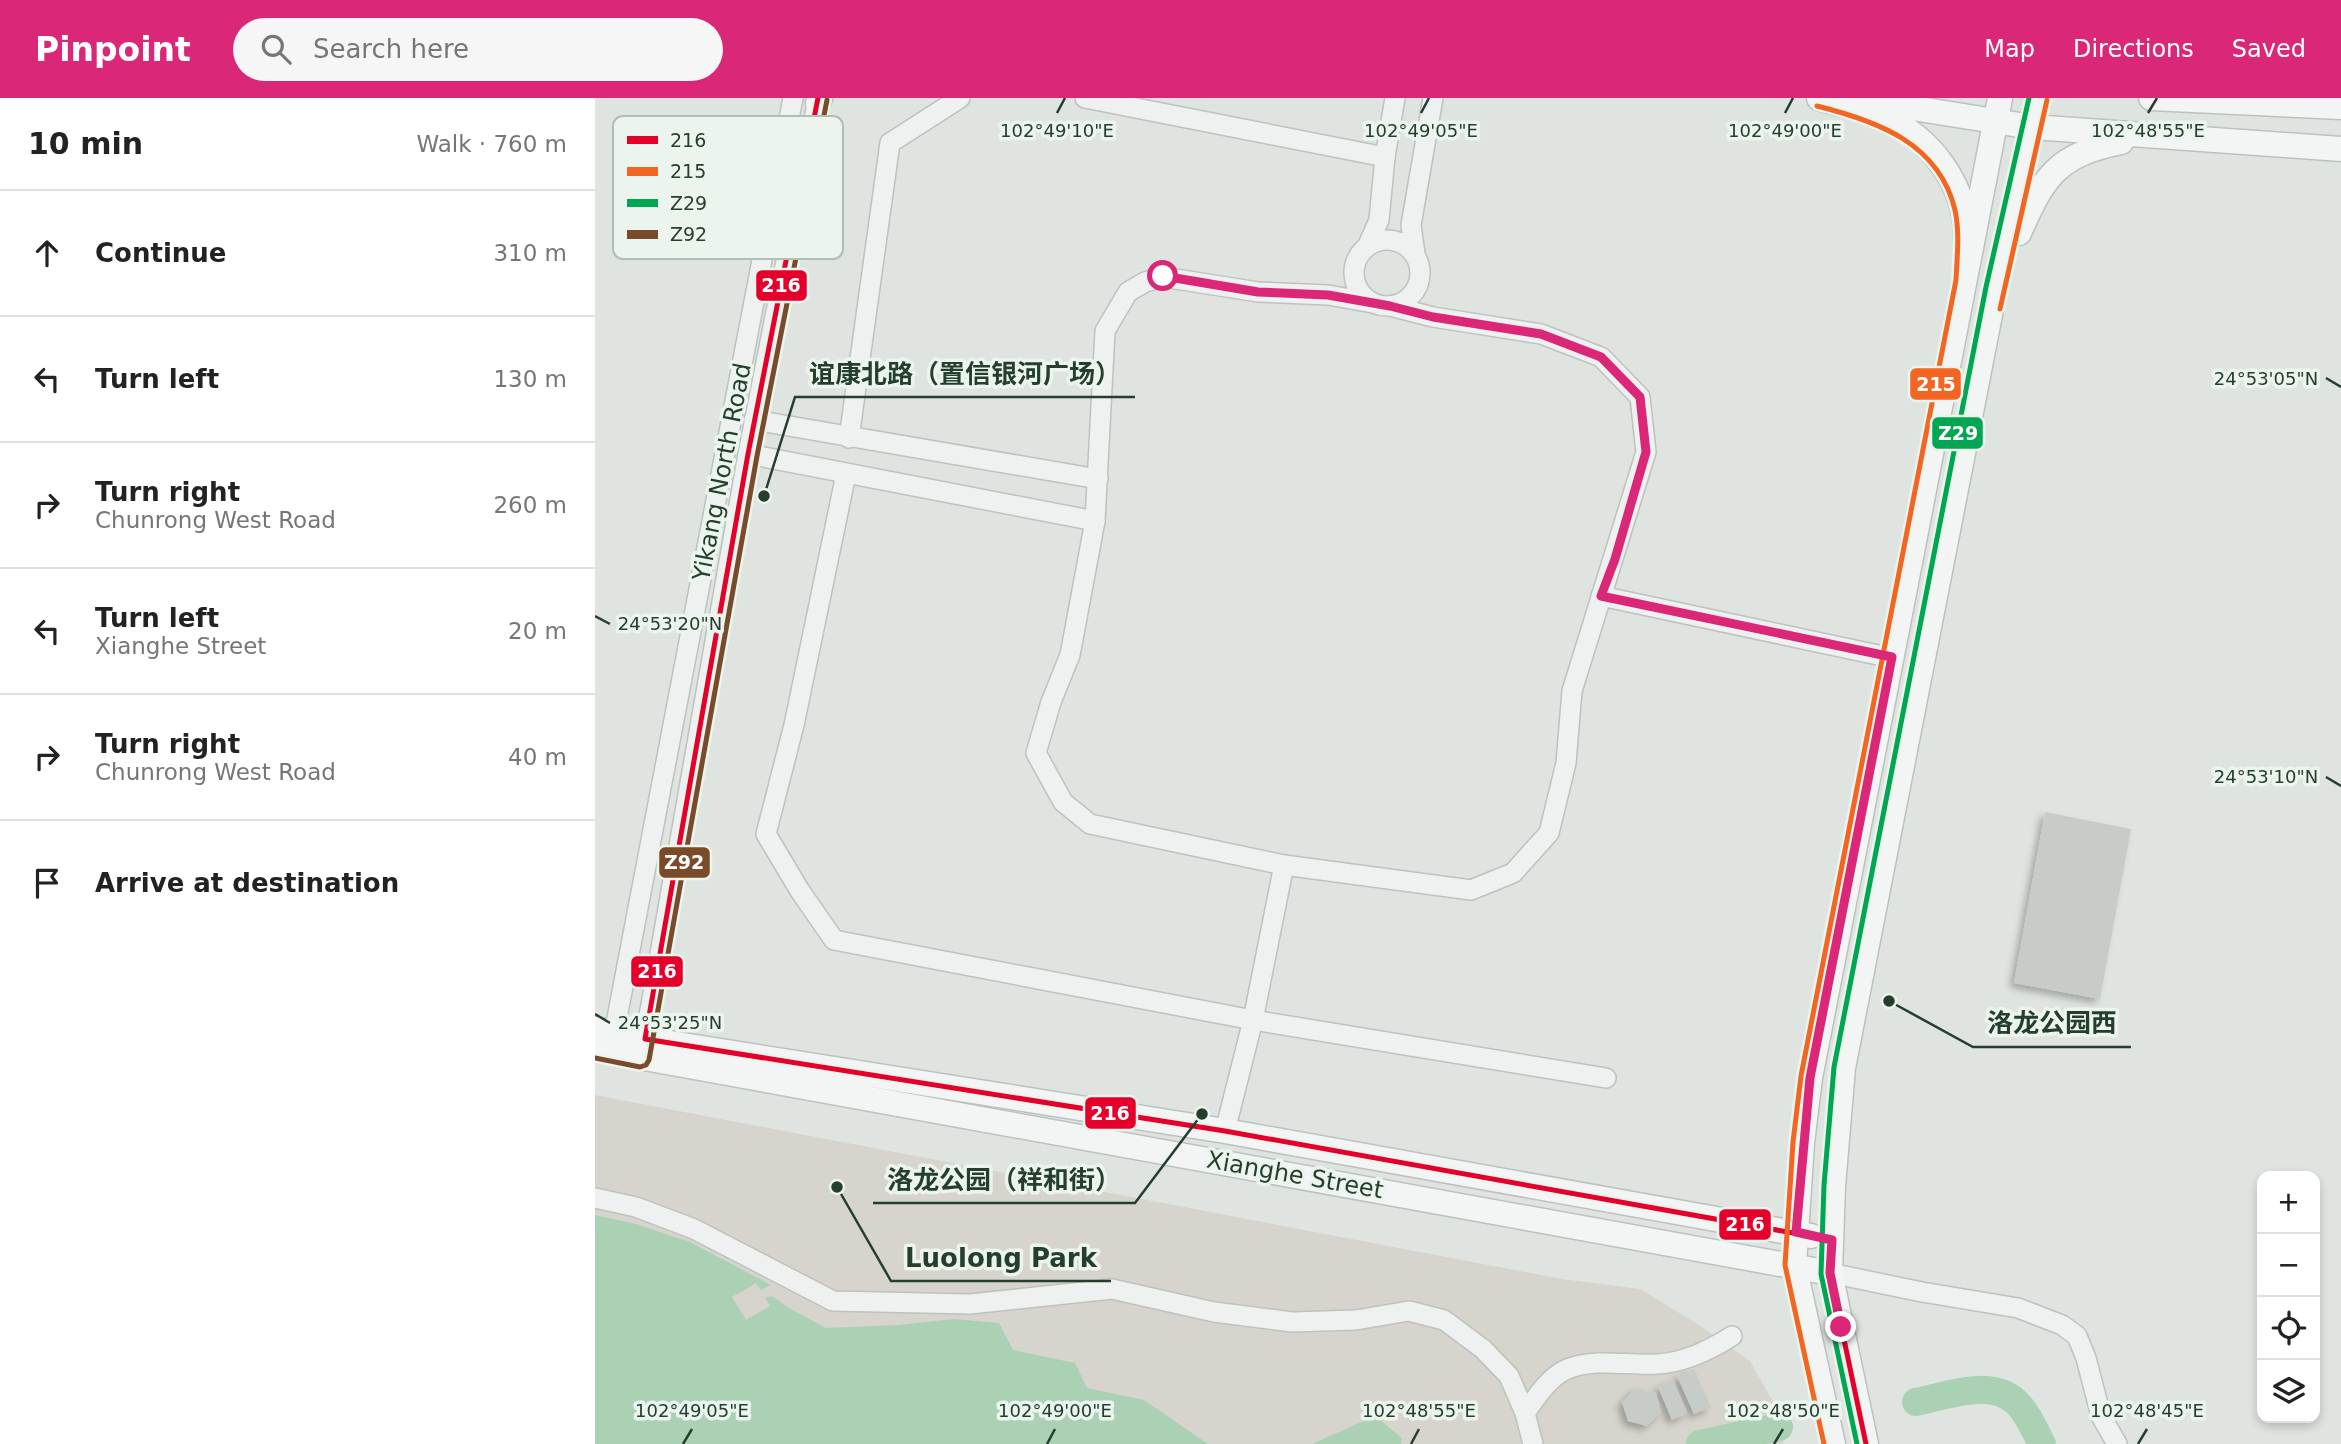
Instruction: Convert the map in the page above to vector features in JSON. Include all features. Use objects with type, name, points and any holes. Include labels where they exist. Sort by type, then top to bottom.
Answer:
[{"type":"main road","points":[[1819,98],[1882,116],[1910,132],[1933,153],[1951,176],[1963,209],[1966,225],[1965,281]]},
{"type":"main road","points":[[1850,98],[2032,127],[2341,149]]},
{"type":"main road","points":[[1833,1444],[1794,1265],[1810,1078],[2000,98]]},
{"type":"main road","points":[[1866,1444],[1830,1273],[1833,1186],[1843,1068],[1995,289],[2038,98]]},
{"type":"main road","points":[[2151,98],[2341,107]]},
{"type":"main road","points":[[1995,289],[2036,196],[2052,174],[2082,152],[2146,136]]},
{"type":"main road","name":"Xianghe Street","points":[[604,1041],[1830,1273]]},
{"type":"main road","name":"Xianghe Street","points":[[643,1049],[1225,1130],[1832,1240]]},
{"type":"street","points":[[849,438],[890,143],[960,98]]},
{"type":"street","points":[[1085,98],[1385,158]]},
{"type":"street","points":[[1395,98],[1385,158],[1379,220],[1368,245],[1357,258],[1354,275],[1360,292],[1382,304],[1407,300],[1418,287]]},
{"type":"street","points":[[1433,98],[1411,225],[1415,254],[1421,270],[1418,287],[1422,304],[1433,317]]},
{"type":"street","points":[[1368,245],[1385,239],[1394,240],[1409,247],[1415,254]]},
{"type":"street","name":"Yikang North Road","points":[[604,1041],[777,259]]},
{"type":"street","name":"Yikang North Road","points":[[643,1049],[783,259]]},
{"type":"street","points":[[1328,295],[1341,289],[1354,275]]},
{"type":"street","points":[[1163,276],[1258,292],[1328,295],[1382,304],[1433,317],[1541,334],[1601,357],[1640,397],[1646,452],[1573,691],[1566,763],[1549,833],[1513,873],[1471,890],[1284,865],[1090,824],[1063,802],[1036,753],[1051,702],[1070,655],[1095,521],[1105,331],[1128,292],[1163,276]]},
{"type":"street","points":[[754,421],[1098,479]]},
{"type":"street","points":[[748,454],[1095,521]]},
{"type":"street","points":[[846,474],[794,725],[765,834],[834,940],[1253,1020],[1606,1078]]},
{"type":"street","points":[[1601,596],[1892,657]]},
{"type":"street","points":[[1225,1130],[1253,1020],[1284,865]]},
{"type":"street","points":[[595,1198],[636,1207],[694,1229],[833,1301],[970,1304],[1112,1289],[1214,1312],[1292,1322],[1356,1320],[1409,1311],[1444,1320],[1483,1349],[1509,1376],[1525,1413],[1533,1444]]},
{"type":"street","points":[[1830,1273],[2018,1308],[2062,1325],[2077,1336],[2087,1358],[2101,1416],[2117,1444]]},
{"type":"street","points":[[1525,1413],[1554,1377],[1570,1368],[1599,1362],[1659,1364],[1691,1357],[1732,1336]]},
{"type":"shaded area","points":[[595,1095],[1562,1279],[1640,1289],[1696,1323],[1750,1361],[1776,1407],[1784,1444],[595,1444]]},
{"type":"shaded area","points":[[595,1215],[636,1224],[690,1242],[771,1285],[761,1290],[756,1283],[732,1297],[746,1320],[770,1306],[765,1298],[772,1296],[826,1328],[954,1319],[999,1323],[1013,1350],[1075,1363],[1087,1388],[1144,1400],[1208,1444],[595,1444]]},
{"type":"shaded area","points":[[1375,1416],[1402,1438],[1401,1444],[1312,1444]]},
{"type":"building","points":[[2045,812],[2131,829],[2100,999],[2014,983]]},
{"type":"building","points":[[1694,1369],[1711,1407],[1694,1414],[1677,1376]]},
{"type":"building","points":[[1673,1380],[1687,1413],[1672,1420],[1658,1387]]},
{"type":"building","points":[[1636,1388],[1656,1393],[1661,1412],[1647,1426],[1628,1421],[1622,1402]]},
{"type":"waterway","points":[[1916,1402],[1967,1391],[1994,1391],[2016,1402],[2031,1422],[2042,1444]]},
{"type":"waterway","points":[[1700,1444],[1779,1427]]},
{"type":"transit line","name":"216","points":[[814,116],[818,98]]},
{"type":"transit line","name":"Z29","points":[[1857,1444],[1821,1274],[1824,1185],[1834,1067],[1986,287],[2029,98]]},
{"type":"transit line","name":"Z92","points":[[824,116],[827,100]]},
{"type":"transit line","name":"215","points":[[2000,309],[2047,100]]},
{"type":"transit line","name":"215","points":[[1817,106],[1883,128],[1903,138],[1920,152],[1935,168],[1947,187],[1955,210],[1958,236],[1956,280],[1801,1076],[1793,1142],[1785,1265],[1824,1444]]},
{"type":"transit line","name":"216","points":[[786,259],[748,454],[645,1039],[1225,1131],[1832,1240],[1830,1273],[1866,1444]]},
{"type":"transit line","name":"Z92","points":[[595,1058],[640,1067],[646,1065],[649,1060],[757,456],[796,259]]},
{"type":"place","name":"谊康北路（置信银河广场）","points":[[764,496]]},
{"type":"place","name":"洛龙公园西","points":[[1889,1001]]},
{"type":"place","name":"洛龙公园（祥和街）","points":[[1202,1114]]},
{"type":"place","name":"Luolong Park","points":[[837,1187]]},
{"type":"route","points":[[1163,276],[1258,292],[1328,295],[1390,306],[1433,317],[1541,334],[1601,357],[1640,397],[1646,452],[1615,559],[1601,596],[1892,657],[1810,1078],[1796,1232],[1832,1240],[1830,1273],[1841,1327]]}]
